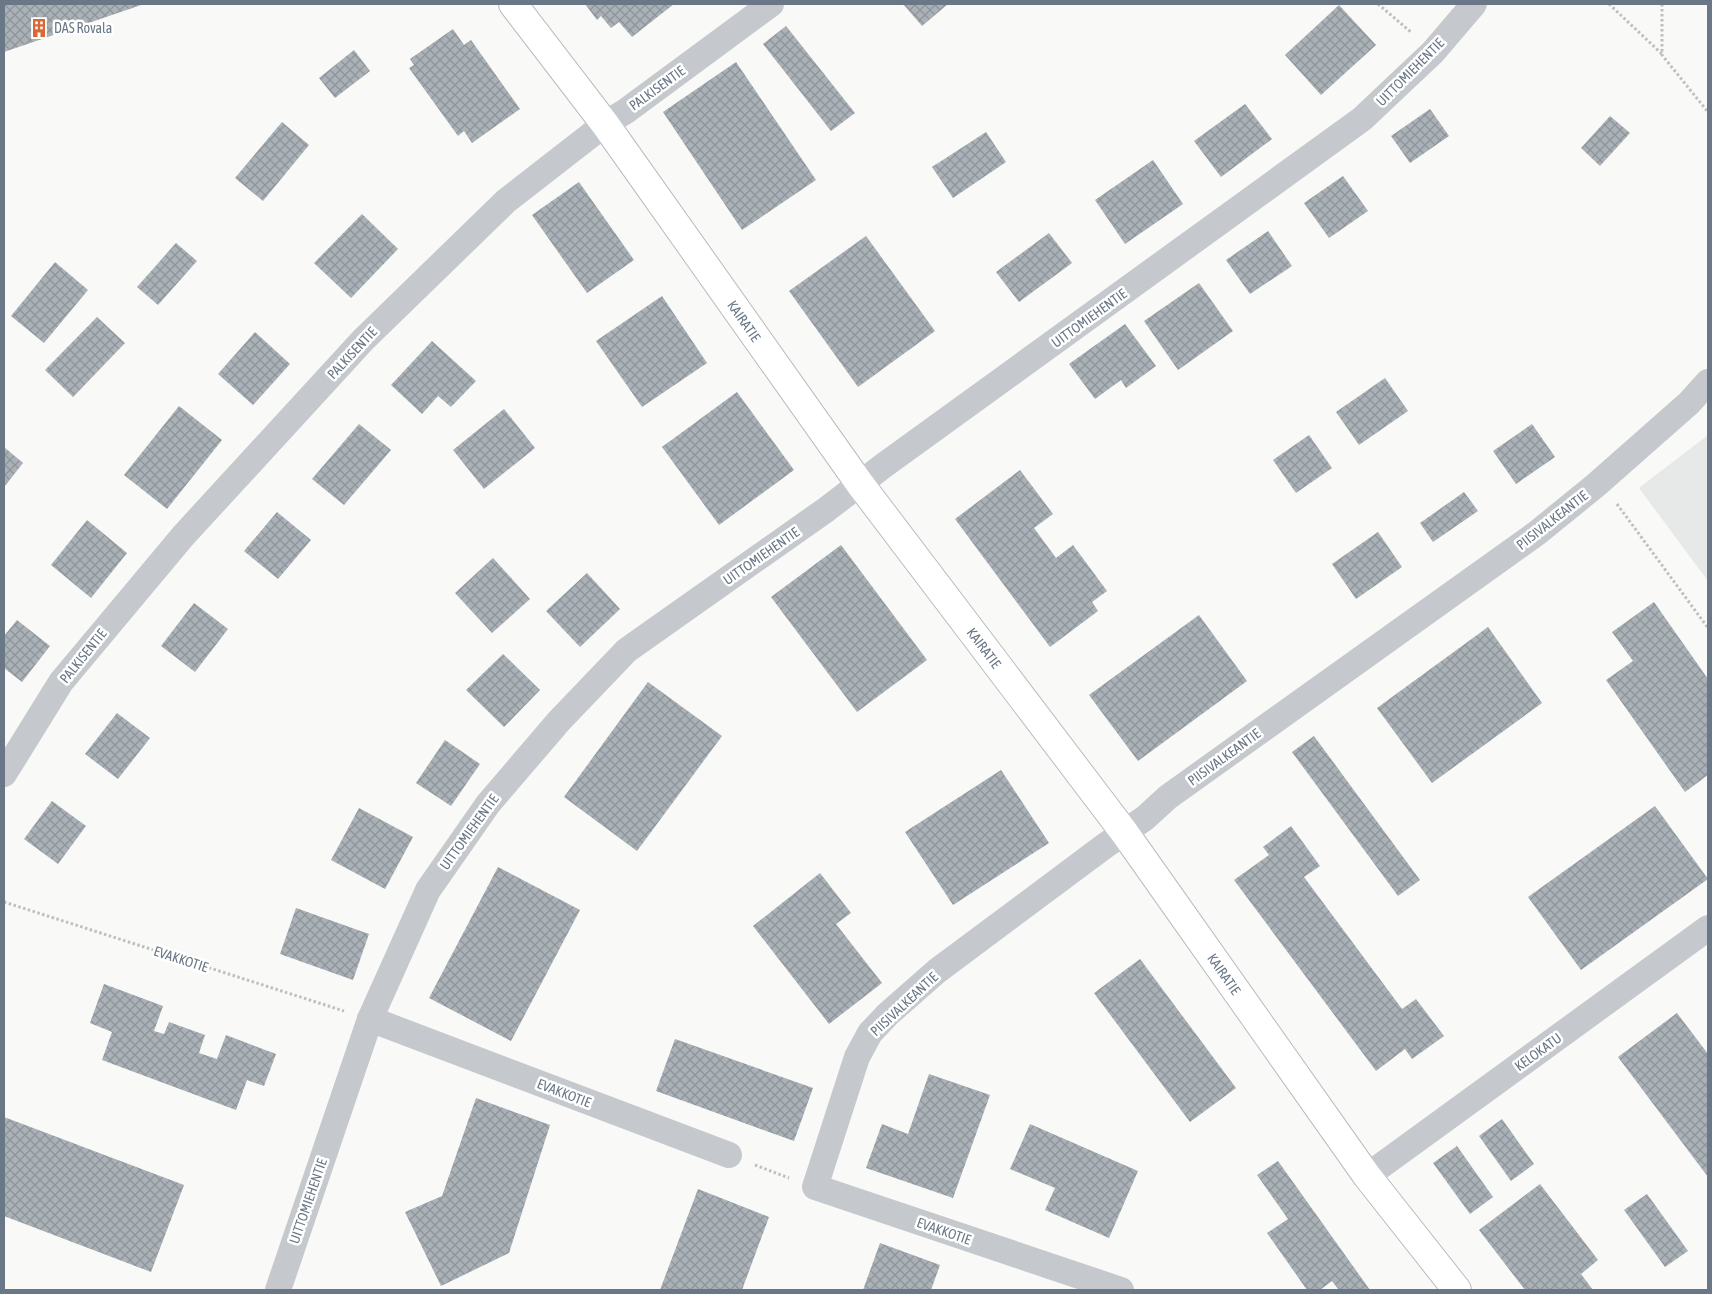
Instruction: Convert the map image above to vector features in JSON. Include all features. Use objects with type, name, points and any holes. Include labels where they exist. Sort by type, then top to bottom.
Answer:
[{"type":"main road","name":"KAIRATIE","points":[[513,4],[605,124],[860,484],[1124,832],[1368,1176],[1456,1290]]},
{"type":"street","name":"PALKISENTIE","points":[[4,774],[61,682],[183,536],[363,340],[506,201],[605,124],[626,112],[771,4]]},
{"type":"street","name":"UITTOMIEHENTIE","points":[[278,1290],[370,1019],[428,890],[488,804],[559,721],[627,650],[827,509],[1362,119],[1433,52],[1474,4]]},
{"type":"street","name":"PIISIVALKEANTIE","points":[[815,1187],[857,1057],[870,1033],[888,1014],[938,971],[1124,832],[1146,818],[1168,797],[1537,534],[1596,486],[1689,404],[1708,382]]},
{"type":"street","name":"KELOKATU","points":[[1368,1176],[1708,928]]},
{"type":"street","name":"EVAKKOTIE","points":[[370,1019],[729,1155]]},
{"type":"street","name":"EVAKKOTIE","points":[[815,1187],[1121,1290]]},
{"type":"path","points":[[1378,4],[1433,52]]},
{"type":"path","points":[[1609,4],[1662,55],[1708,112]]},
{"type":"path","points":[[1662,4],[1662,55]]},
{"type":"path","points":[[1612,498],[1708,628]]},
{"type":"path","name":"EVAKKOTIE","points":[[4,902],[370,1019]]},
{"type":"path","points":[[729,1155],[815,1187]]},
{"type":"shaded area","points":[[1708,435],[1708,581],[1639,488]]},
{"type":"building","name":"DAS Rovala","points":[[4,4],[144,4],[4,52]]},
{"type":"building","points":[[585,4],[674,4],[632,37],[619,22],[611,28],[601,16],[597,20]]},
{"type":"building","points":[[903,4],[948,4],[922,26]]},
{"type":"building","points":[[1339,5],[1376,45],[1321,95],[1285,55]]},
{"type":"building","points":[[786,26],[855,113],[831,131],[763,44]]},
{"type":"building","points":[[453,29],[464,45],[471,40],[520,109],[472,143],[464,131],[458,136],[409,68],[414,65],[410,59]]},
{"type":"building","points":[[354,50],[370,71],[335,98],[319,78]]},
{"type":"building","points":[[736,62],[816,180],[742,230],[663,112]]},
{"type":"building","points":[[1245,104],[1272,139],[1221,177],[1194,141]]},
{"type":"building","points":[[1430,109],[1449,136],[1410,163],[1391,136]]},
{"type":"building","points":[[1610,116],[1630,133],[1600,166],[1581,148]]},
{"type":"building","points":[[282,122],[309,145],[263,201],[235,178]]},
{"type":"building","points":[[986,132],[1006,162],[953,198],[932,167]]},
{"type":"building","points":[[1153,160],[1183,204],[1125,244],[1095,200]]},
{"type":"building","points":[[1343,176],[1368,211],[1329,238],[1304,203]]},
{"type":"building","points":[[579,182],[634,260],[587,293],[532,215]]},
{"type":"building","points":[[362,214],[398,249],[351,298],[314,263]]},
{"type":"building","points":[[1268,231],[1292,266],[1250,294],[1226,260]]},
{"type":"building","points":[[1049,233],[1072,263],[1019,302],[996,272]]},
{"type":"building","points":[[866,236],[935,331],[858,387],[789,291]]},
{"type":"building","points":[[176,243],[197,261],[158,305],[137,287]]},
{"type":"building","points":[[55,262],[88,290],[44,343],[11,316]]},
{"type":"building","points":[[1199,283],[1233,331],[1178,370],[1144,321]]},
{"type":"building","points":[[662,296],[707,363],[642,407],[596,341]]},
{"type":"building","points":[[97,317],[125,343],[73,397],[45,370]]},
{"type":"building","points":[[1125,324],[1156,366],[1126,388],[1121,380],[1095,399],[1069,364]]},
{"type":"building","points":[[255,332],[290,364],[253,405],[218,374]]},
{"type":"building","points":[[432,341],[476,381],[451,407],[438,396],[422,414],[391,385]]},
{"type":"building","points":[[1385,378],[1408,411],[1359,445],[1336,412]]},
{"type":"building","points":[[737,392],[794,470],[719,525],[662,447]]},
{"type":"building","points":[[179,406],[222,440],[167,509],[124,475]]},
{"type":"building","points":[[504,409],[535,448],[484,489],[453,450]]},
{"type":"building","points":[[359,424],[391,450],[344,505],[312,479]]},
{"type":"building","points":[[1532,424],[1555,457],[1516,484],[1493,451]]},
{"type":"building","points":[[1309,435],[1332,468],[1296,493],[1273,460]]},
{"type":"building","points":[[4,447],[23,463],[4,487]]},
{"type":"building","points":[[1020,470],[1053,514],[1034,528],[1056,558],[1073,545],[1107,591],[1092,602],[1098,611],[1050,647],[955,519]]},
{"type":"building","points":[[1464,492],[1478,511],[1433,542],[1420,523]]},
{"type":"building","points":[[277,512],[311,540],[278,579],[244,551]]},
{"type":"building","points":[[87,520],[127,553],[91,598],[51,565]]},
{"type":"building","points":[[1378,532],[1402,567],[1356,599],[1332,564]]},
{"type":"building","points":[[841,545],[927,660],[857,712],[771,597]]},
{"type":"building","points":[[493,558],[530,599],[492,633],[455,593]]},
{"type":"building","points":[[587,573],[620,609],[580,647],[546,611]]},
{"type":"building","points":[[1654,602],[1708,679],[1708,775],[1685,792],[1606,680],[1633,661],[1612,632]]},
{"type":"building","points":[[194,603],[228,629],[195,672],[161,646]]},
{"type":"building","points":[[1199,615],[1247,681],[1138,761],[1089,695]]},
{"type":"building","points":[[17,620],[50,646],[22,682],[4,668],[4,636]]},
{"type":"building","points":[[1488,627],[1542,703],[1432,783],[1377,708]]},
{"type":"building","points":[[503,654],[540,690],[504,727],[466,690]]},
{"type":"building","points":[[648,682],[722,736],[637,851],[564,797]]},
{"type":"building","points":[[117,713],[150,738],[118,779],[85,754]]},
{"type":"building","points":[[1314,736],[1420,880],[1398,896],[1292,752]]},
{"type":"building","points":[[445,740],[480,764],[451,806],[416,783]]},
{"type":"building","points":[[1001,770],[1049,843],[953,905],[905,832]]},
{"type":"building","points":[[52,801],[86,826],[58,864],[24,839]]},
{"type":"building","points":[[1655,806],[1708,879],[1581,970],[1528,897]]},
{"type":"building","points":[[359,808],[413,837],[385,889],[331,860]]},
{"type":"building","points":[[1291,826],[1320,866],[1304,877],[1402,1009],[1416,999],[1444,1036],[1412,1059],[1405,1049],[1376,1071],[1234,880],[1269,855],[1263,847]]},
{"type":"building","points":[[498,867],[580,910],[511,1041],[429,998]]},
{"type":"building","points":[[820,873],[851,913],[836,924],[882,983],[829,1024],[753,926]]},
{"type":"building","points":[[296,908],[369,934],[353,980],[280,954]]},
{"type":"building","points":[[1140,959],[1236,1088],[1190,1122],[1094,993]]},
{"type":"building","points":[[104,984],[163,1006],[154,1031],[164,1034],[169,1022],[205,1035],[199,1053],[217,1059],[226,1035],[276,1054],[264,1086],[247,1080],[236,1110],[102,1060],[112,1032],[90,1023]]},
{"type":"building","points":[[1677,1013],[1708,1054],[1708,1177],[1618,1057]]},
{"type":"building","points":[[675,1039],[813,1088],[794,1141],[656,1091]]},
{"type":"building","points":[[929,1074],[990,1095],[953,1198],[866,1168],[882,1124],[908,1134]]},
{"type":"building","points":[[476,1098],[550,1125],[509,1253],[441,1286],[405,1212],[442,1196]]},
{"type":"building","points":[[4,1117],[184,1185],[151,1272],[4,1216]]},
{"type":"building","points":[[1502,1119],[1534,1164],[1511,1181],[1479,1136]]},
{"type":"building","points":[[1030,1124],[1138,1171],[1109,1238],[1045,1210],[1055,1188],[1010,1169]]},
{"type":"building","points":[[1457,1146],[1493,1197],[1470,1214],[1433,1163]]},
{"type":"building","points":[[1278,1161],[1370,1290],[1339,1290],[1332,1281],[1320,1290],[1307,1290],[1267,1233],[1288,1219],[1257,1175]]},
{"type":"building","points":[[1540,1184],[1598,1260],[1581,1274],[1593,1290],[1525,1290],[1479,1230]]},
{"type":"building","points":[[698,1189],[769,1217],[742,1290],[660,1290]]},
{"type":"building","points":[[1647,1194],[1688,1251],[1665,1267],[1624,1210]]},
{"type":"building","points":[[880,1243],[940,1265],[931,1290],[863,1290]]},
{"type":"place","name":"DAS Rovala","points":[[39,28]]}]
